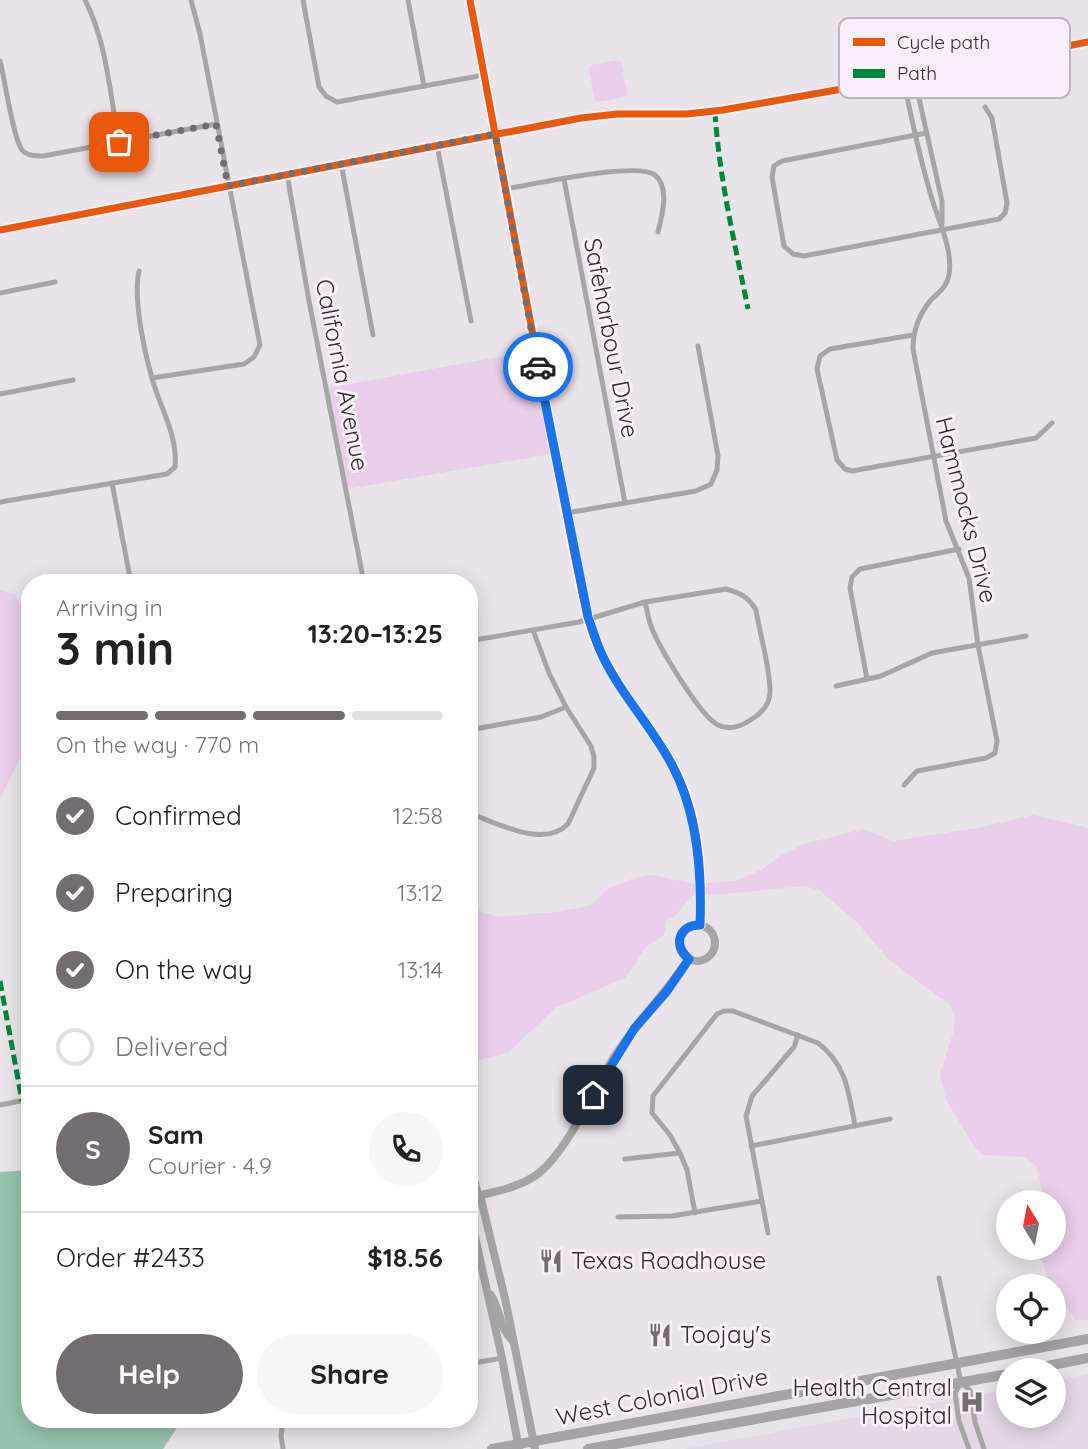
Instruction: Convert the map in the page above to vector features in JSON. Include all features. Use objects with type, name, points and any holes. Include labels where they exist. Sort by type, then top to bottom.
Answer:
[{"type":"highway","name":"West Colonial Drive","points":[[492,1449],[534,1445],[1088,1339]]},
{"type":"highway","points":[[1066,1362],[1088,1358]]},
{"type":"highway","name":"West Colonial Drive","points":[[588,1449],[996,1376]]},
{"type":"street","points":[[85,0],[93,15],[101,47],[119,142]]},
{"type":"street","points":[[152,378],[244,364],[254,357],[260,345],[200,34],[191,0]]},
{"type":"street","points":[[303,0],[319,87],[326,96],[337,102],[484,75]]},
{"type":"street","points":[[408,0],[424,86]]},
{"type":"street","points":[[470,0],[588,617],[599,650],[672,765],[684,791],[692,820],[701,878],[700,925]]},
{"type":"street","points":[[1070,46],[1088,42]]},
{"type":"street","points":[[0,61],[16,136],[22,151],[28,155],[43,156],[216,124]]},
{"type":"street","points":[[0,230],[594,116],[715,112],[839,91]]},
{"type":"street","points":[[907,98],[949,258],[949,275],[944,288],[930,302],[918,321],[913,335],[831,349],[820,356],[817,369],[836,460],[845,469],[852,471],[1036,438],[1052,423]]},
{"type":"street","points":[[919,98],[942,201],[942,230]]},
{"type":"street","points":[[926,133],[782,161],[774,166],[772,177],[784,246],[793,254],[804,256],[999,219],[1005,213],[1007,203],[992,118],[985,107]]},
{"type":"street","points":[[437,145],[471,321]]},
{"type":"street","points":[[341,163],[373,335]]},
{"type":"street","points":[[505,189],[610,171],[644,170],[654,174],[661,184],[664,210],[657,232]]},
{"type":"street","name":"California Avenue","points":[[287,174],[362,574]]},
{"type":"street","name":"Safeharbour Drive","points":[[564,179],[625,503]]},
{"type":"street","points":[[0,502],[167,474],[175,467],[170,425],[152,378],[135,289],[139,271]]},
{"type":"street","points":[[0,293],[55,282]]},
{"type":"street","name":"Hammocks Drive","points":[[904,785],[917,771],[986,758],[995,753],[998,741],[978,645],[968,578],[946,521],[913,349],[913,335]]},
{"type":"street","points":[[566,513],[696,491],[711,484],[717,470],[718,456],[698,346]]},
{"type":"street","points":[[0,394],[73,380]]},
{"type":"street","points":[[112,483],[129,574]]},
{"type":"street","points":[[867,679],[850,588],[852,577],[860,569],[959,549]]},
{"type":"street","points":[[478,639],[579,622],[588,617],[645,602],[726,589],[739,592],[749,599],[756,610],[771,690],[762,712],[741,726],[732,728],[720,726],[704,714],[661,646],[650,625],[645,602]]},
{"type":"street","points":[[478,816],[536,835],[562,830],[568,824],[594,768],[591,747],[566,708],[540,653],[533,630]]},
{"type":"street","points":[[836,686],[896,670],[932,653],[1026,636]]},
{"type":"street","points":[[478,728],[541,717],[566,708]]},
{"type":"street","points":[[700,925],[714,937],[713,950],[701,960],[689,959],[679,946],[681,934],[688,927],[700,925]]},
{"type":"street","points":[[480,1195],[512,1187],[539,1174],[558,1152],[634,1029],[667,991],[689,959]]},
{"type":"street","points":[[695,1213],[687,1170],[670,1135],[652,1113],[653,1096],[717,1014],[733,1011],[818,1043],[829,1051],[845,1075],[855,1126]]},
{"type":"street","points":[[768,1233],[746,1116],[752,1096],[794,1047],[798,1035]]},
{"type":"street","points":[[0,1105],[21,1101]]},
{"type":"street","points":[[751,1146],[890,1119]]},
{"type":"street","points":[[625,1158],[680,1153]]},
{"type":"street","points":[[478,1188],[534,1445]]},
{"type":"street","points":[[618,1217],[672,1216],[762,1201]]},
{"type":"street","points":[[478,1248],[519,1447]]},
{"type":"street","points":[[939,1278],[961,1383],[970,1390],[975,1422],[984,1449]]},
{"type":"street","points":[[488,1290],[498,1307],[504,1332],[513,1341]]},
{"type":"street","points":[[478,1362],[502,1358]]},
{"type":"street","points":[[961,1383],[955,1393],[959,1421],[969,1449]]},
{"type":"street","points":[[281,1428],[284,1449]]},
{"type":"shaded area","points":[[618,60],[621,62],[627,94],[625,97],[598,102],[595,100],[589,69],[591,65]]},
{"type":"shaded area","points":[[531,351],[551,454],[353,488],[347,486],[328,388]]},
{"type":"shaded area","points":[[0,589],[15,595],[21,606],[21,758],[0,799]]},
{"type":"shaded area","points":[[1034,815],[1088,828],[1088,1320],[1076,1320],[1066,1306],[1066,1274],[1047,1274],[1042,1260],[1066,1260],[1066,1190],[1042,1190],[1036,1165],[1023,1157],[985,1155],[976,1149],[946,1100],[940,1074],[954,1030],[955,1020],[950,1005],[888,959],[857,922],[819,890],[804,886],[693,895],[675,916],[667,919],[664,935],[645,947],[625,978],[555,1008],[508,1053],[478,1060],[478,908],[483,913],[501,917],[589,906],[609,888],[634,878],[651,875],[696,884],[735,881],[761,870],[804,844],[863,829],[893,841],[977,828]]},
{"type":"shaded area","points":[[21,1171],[21,1428],[177,1428],[163,1449],[0,1449],[0,1172]]},
{"type":"shaded area","name":"Health Central Hospital","points":[[1088,1374],[1088,1449],[684,1449],[996,1391],[996,1428],[1066,1428],[1066,1379]]},
{"type":"marked path","points":[[715,112],[724,186],[748,309]]},
{"type":"marked path","points":[[0,981],[21,1096]]},
{"type":"cycle path","points":[[470,0],[588,617],[595,640],[608,666],[681,782],[697,842],[700,925]]},
{"type":"cycle path","points":[[1070,46],[1088,42]]},
{"type":"cycle path","points":[[0,230],[581,118],[617,114],[687,114],[839,90]]},
{"type":"way so far","points":[[119,142],[216,124],[228,186],[495,134],[538,367]]},
{"type":"place","name":"Texas Roadhouse","points":[[551,1261]]},
{"type":"place","name":"Toojay's","points":[[660,1335]]},
{"type":"place","name":"Health Central Hospital","points":[[972,1402]]},
{"type":"route","points":[[538,367],[588,617],[599,650],[672,765],[684,791],[692,820],[701,878],[700,925],[688,927],[679,940],[681,952],[689,959],[667,991],[634,1029],[593,1095]]}]
